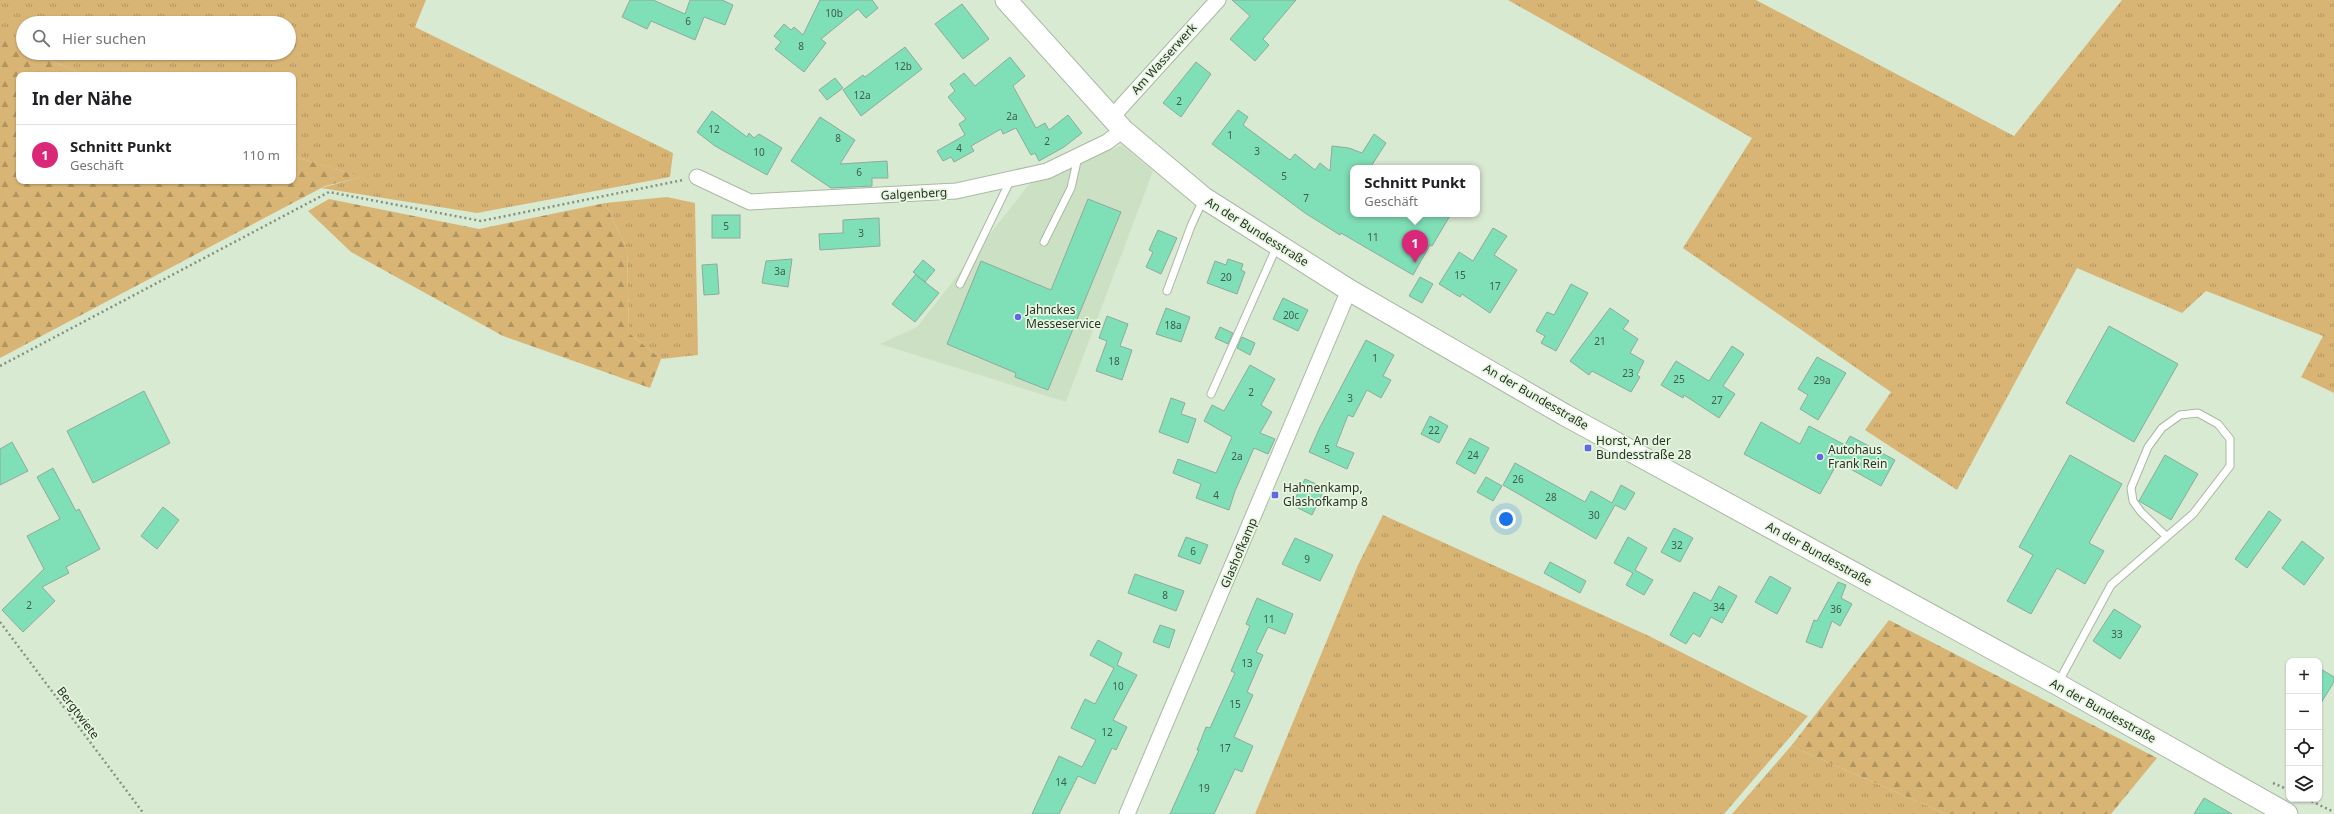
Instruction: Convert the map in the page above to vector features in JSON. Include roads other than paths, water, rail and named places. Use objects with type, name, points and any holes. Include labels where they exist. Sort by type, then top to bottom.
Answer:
[{"type":"main road","name":"An der Bundesstraße","points":[[1006,0],[1117,124],[1204,198],[1349,290],[1565,415],[2057,684],[2287,814]]},
{"type":"street","name":"Am Wasserwerk","points":[[1117,124],[1218,0]]},
{"type":"street","name":"Galgenberg","points":[[697,177],[750,202],[956,191],[1047,171],[1078,157],[1117,124]]},
{"type":"street","name":"Glashofkamp","points":[[1127,814],[1349,290]]},
{"type":"lane","points":[[1044,242],[1071,188],[1078,157]]},
{"type":"lane","points":[[960,284],[1011,179]]},
{"type":"lane","points":[[1167,291],[1191,226],[1204,198]]},
{"type":"lane","points":[[1211,394],[1278,244]]},
{"type":"lane","points":[[2057,684],[2111,585],[2193,514],[2230,466],[2230,439],[2218,424],[2198,413],[2180,415],[2162,428],[2148,447],[2131,488],[2133,501],[2141,512],[2166,536]]},
{"type":"place","name":"Schnitt Punkt","points":[[1415,263]]},
{"type":"place","name":"Jahnckes Messeservice","points":[[1018,317]]},
{"type":"place","name":"Horst, An der Bundesstraße 28","points":[[1588,448]]},
{"type":"place","name":"Autohaus Frank Rein","points":[[1820,457]]},
{"type":"place","name":"Hahnenkamp, Glashofkamp 8","points":[[1275,495]]}]
